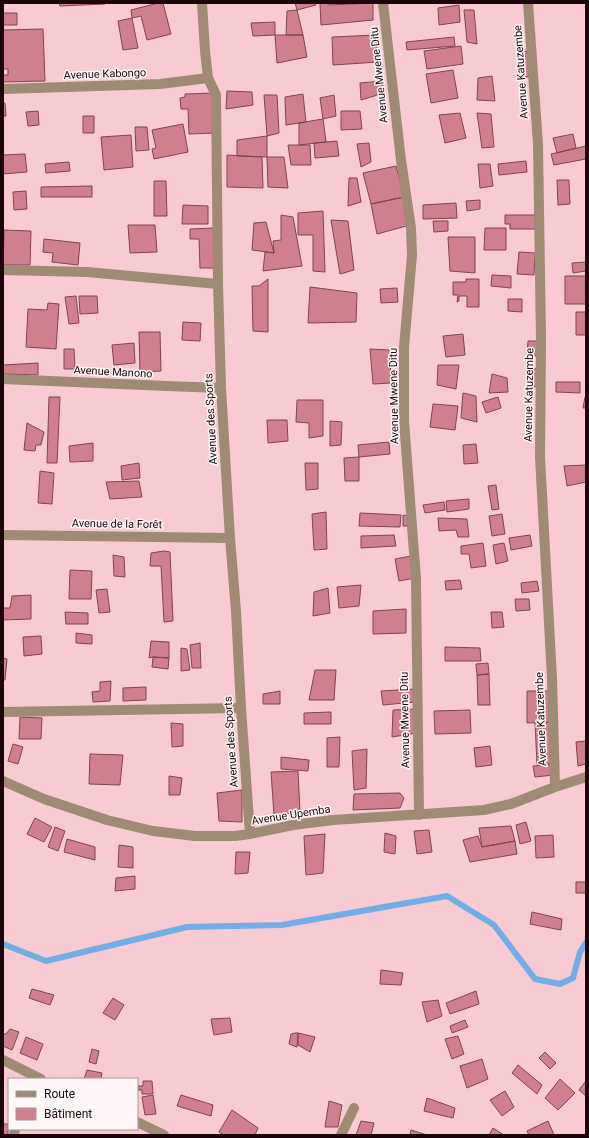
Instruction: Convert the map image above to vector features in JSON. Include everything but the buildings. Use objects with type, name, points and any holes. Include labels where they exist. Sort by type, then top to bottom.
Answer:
[{"type":"street","name":"Avenue des Sports","points":[[202,3],[208,78],[216,96],[218,284],[221,388],[250,834]]},
{"type":"street","name":"Avenue Mwene Ditu","points":[[384,3],[401,160],[411,228],[412,255],[404,347],[404,421],[416,579],[419,815]]},
{"type":"street","name":"Avenue Katuzembe","points":[[528,3],[538,144],[541,340],[540,457],[552,678],[555,787]]},
{"type":"street","name":"Avenue Kabongo","points":[[3,89],[160,84],[208,78]]},
{"type":"street","points":[[3,270],[87,272],[218,284]]},
{"type":"street","name":"Avenue Manono","points":[[3,379],[221,388]]},
{"type":"street","name":"Avenue de la Forêt","points":[[3,535],[230,538]]},
{"type":"street","points":[[3,712],[241,708]]},
{"type":"street","name":"Avenue Upemba","points":[[3,781],[44,799],[107,820],[153,831],[195,836],[235,836],[292,825],[333,820],[484,810],[511,804],[586,777]]},
{"type":"street","points":[[3,1060],[25,1075],[38,1078]]},
{"type":"street","points":[[341,1135],[354,1108]]},
{"type":"street","points":[[138,1122],[164,1135]]},
{"type":"waterway","points":[[3,944],[46,961],[187,927],[282,925],[447,896],[494,925],[535,979],[560,984],[573,978],[580,952],[586,943]]}]
